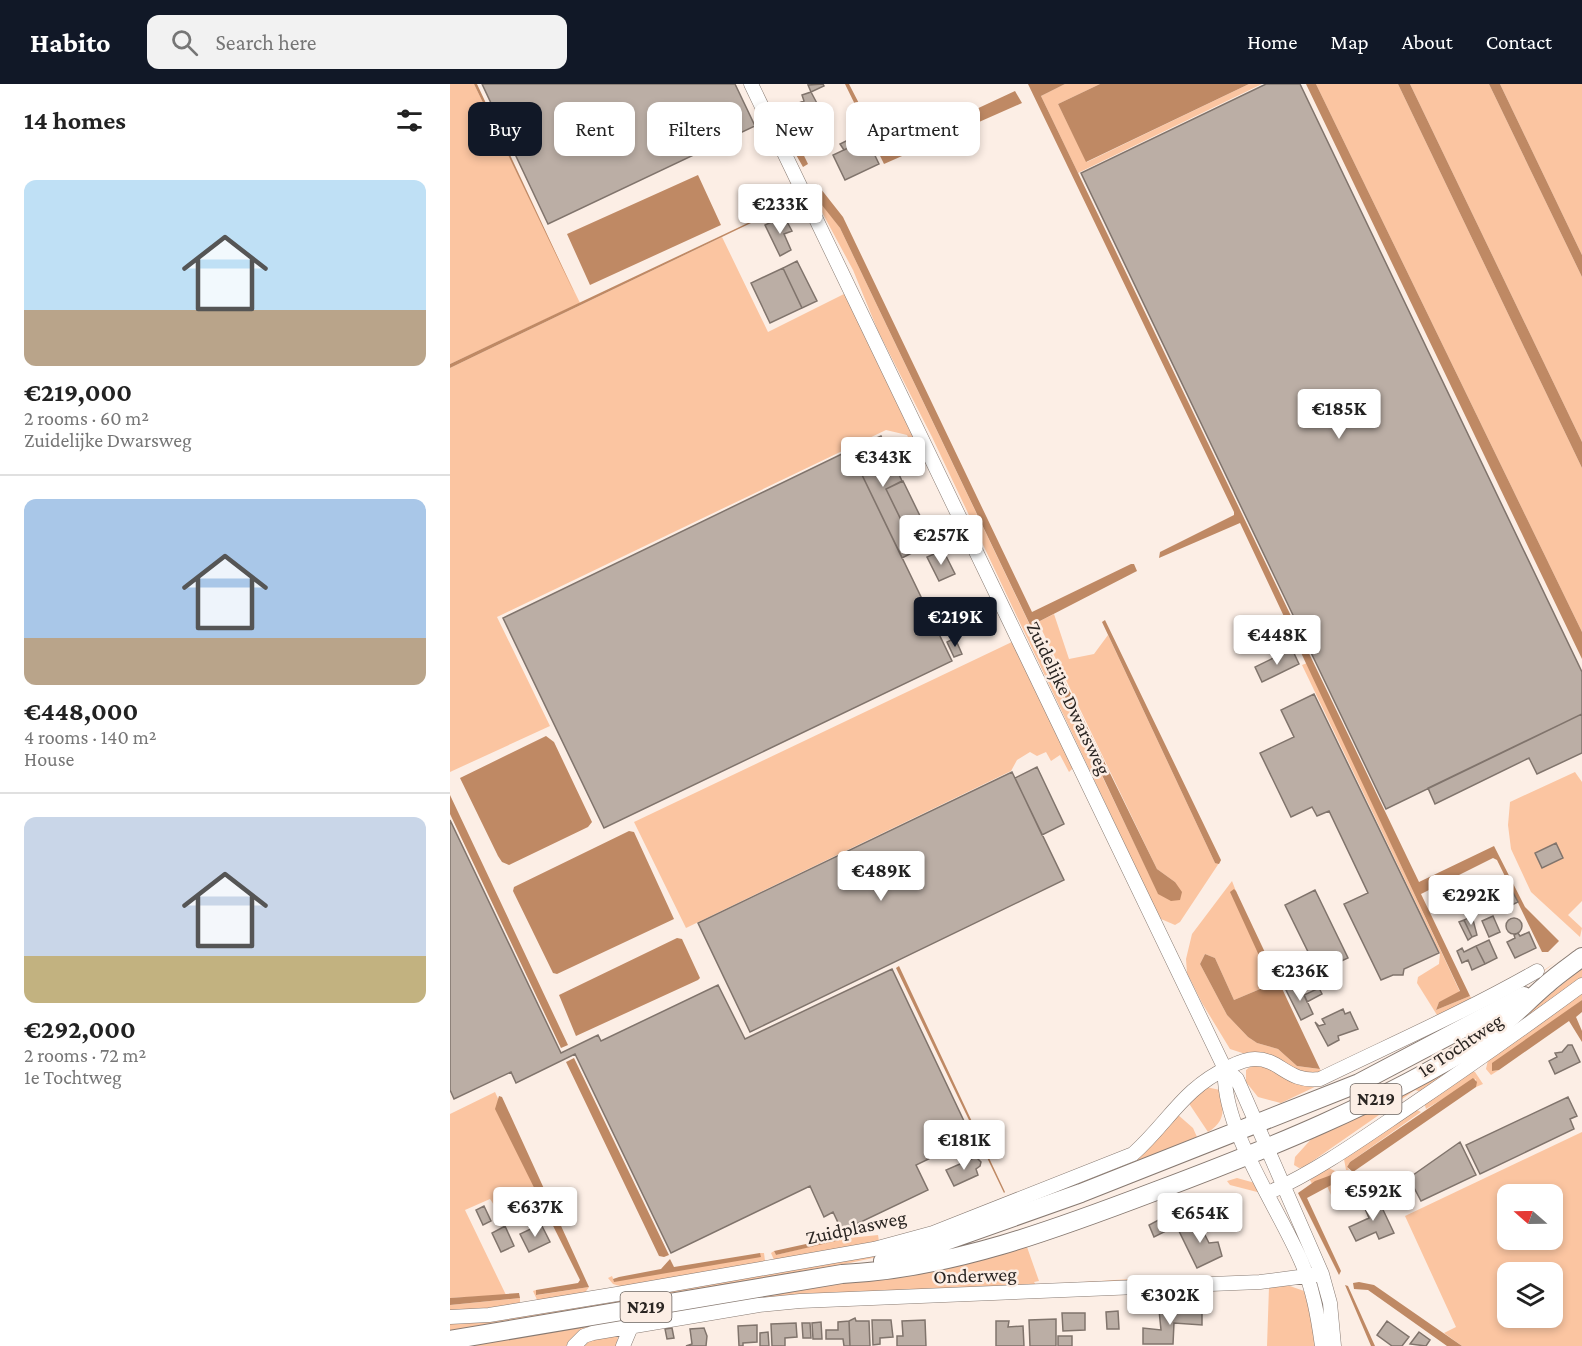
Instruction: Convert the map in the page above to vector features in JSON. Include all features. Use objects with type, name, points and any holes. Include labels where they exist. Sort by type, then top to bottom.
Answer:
[{"type":"main road","name":"1e Tochtweg","points":[[1256,1123],[1359,1083],[1542,977],[1582,957]]},
{"type":"main road","name":"1e Tochtweg","points":[[1257,1152],[1355,1110],[1483,1039],[1509,1020],[1542,977]]},
{"type":"main road","name":"N219","points":[[1236,1130],[1256,1123]]},
{"type":"main road","name":"Zuidplasweg","points":[[842,1274],[1005,1221],[1236,1130]]},
{"type":"main road","name":"Zuidplasweg","points":[[450,1340],[842,1274],[881,1272],[1008,1242],[1081,1220],[1257,1152]]},
{"type":"street","name":"Zuidelijke Dwarsweg","points":[[751,84],[1226,1069],[1237,1079],[1256,1123],[1257,1152],[1268,1193],[1330,1302],[1334,1346]]},
{"type":"street","name":"1e Tochtweg","points":[[1226,1069],[1245,1060],[1257,1059],[1274,1064],[1293,1077],[1308,1080],[1320,1079],[1452,1013],[1542,977]]},
{"type":"street","name":"1e Tochtweg","points":[[1268,1193],[1355,1144],[1502,1045],[1582,985]]},
{"type":"street","name":"Zuidelijke Dwarsweg","points":[[1226,1069],[1224,1081],[1236,1130],[1257,1152],[1282,1187],[1315,1276],[1322,1346]]},
{"type":"street","name":"Zuidplasweg","points":[[450,1317],[489,1315],[617,1294],[874,1249],[933,1233],[1133,1154],[1198,1084],[1226,1069]]},
{"type":"street","name":"Onderweg","points":[[574,1346],[584,1336],[631,1326],[759,1305],[800,1301],[1248,1282],[1315,1276]]},
{"type":"street","points":[[623,1346],[631,1326]]},
{"type":"shaded area","points":[[450,84],[474,84],[483,102],[468,102],[468,156],[509,156],[580,303],[450,364]]},
{"type":"shaded area","points":[[474,84],[477,84],[485,102],[483,102]]},
{"type":"shaded area","points":[[845,84],[849,84],[858,102],[854,102]]},
{"type":"shaded area","points":[[1028,84],[1065,84],[1041,96],[1419,882],[1494,846],[1525,907],[1559,941],[1548,952],[1542,952],[1497,860],[1493,858],[1421,894],[1470,996],[1436,1010],[1439,1002],[1460,991],[1240,523],[1159,558],[1160,552],[1234,515],[1234,512]]},
{"type":"shaded area","points":[[1065,84],[1100,84],[1058,104],[1087,162],[1249,84],[1262,84],[1078,173],[1041,96]]},
{"type":"shaded area","points":[[1100,84],[1249,84],[1086,162],[1058,104]]},
{"type":"shaded area","points":[[1306,84],[1316,84],[1582,632],[1582,659]]},
{"type":"shaded area","points":[[1316,84],[1398,84],[1582,468],[1582,632]]},
{"type":"shaded area","points":[[1398,84],[1410,84],[1582,442],[1582,468]]},
{"type":"shaded area","points":[[1410,84],[1489,84],[1582,277],[1582,442]]},
{"type":"shaded area","points":[[1489,84],[1500,84],[1582,255],[1582,277]]},
{"type":"shaded area","points":[[1500,84],[1582,84],[1582,255]]},
{"type":"shaded area","points":[[1015,91],[1022,103],[980,122],[980,107]]},
{"type":"shaded area","points":[[509,156],[511,156],[574,292]]},
{"type":"shaded area","points":[[797,156],[804,156],[808,164],[803,167]]},
{"type":"shaded area","points":[[880,156],[902,156],[884,164]]},
{"type":"shaded area","points":[[698,175],[721,225],[590,285],[567,234]]},
{"type":"shaded area","points":[[817,184],[843,217],[1032,612],[1131,564],[1134,564],[1137,571],[1038,622],[1038,626],[1032,629],[840,228],[814,195],[813,186]]},
{"type":"shaded area","points":[[813,186],[815,195],[840,228],[1158,893],[1179,898],[1175,882],[1157,869],[1038,622],[1054,614],[1069,659],[1094,654],[1108,635],[1215,863],[1221,860],[1180,922],[1175,925],[1161,919],[1152,902],[932,437],[878,331],[853,270],[809,188]]},
{"type":"shaded area","points":[[751,223],[450,368],[450,364]]},
{"type":"shaded area","points":[[722,237],[768,332],[848,292],[926,462],[922,465],[907,435],[886,430],[497,617],[550,726],[450,772],[450,368]]},
{"type":"shaded area","points":[[1105,620],[1221,860],[1219,864],[1215,863],[1102,622]]},
{"type":"shaded area","points":[[1014,641],[1074,767],[1069,772],[1060,755],[1051,761],[1046,752],[1037,756],[1030,752],[1017,760],[1011,771],[686,928],[634,822]]},
{"type":"shaded area","points":[[1049,649],[1157,869],[1175,882],[1182,892],[1180,900],[1171,901],[1158,894],[1044,652]]},
{"type":"shaded area","points":[[1307,663],[1460,992],[1439,1002],[1436,1010],[1470,996],[1472,999],[1437,1015],[1417,983],[1418,977],[1439,964],[1440,953],[1302,665]]},
{"type":"shaded area","points":[[546,736],[554,742],[592,822],[588,827],[509,865],[502,862],[498,856],[460,778]]},
{"type":"shaded area","points":[[1575,772],[1582,782],[1582,901],[1568,915],[1582,928],[1580,937],[1531,892],[1511,849],[1508,825],[1510,802]]},
{"type":"shaded area","points":[[450,795],[568,1045],[561,1048],[450,814]]},
{"type":"shaded area","points":[[629,831],[634,832],[674,919],[557,974],[553,973],[513,891],[514,887]]},
{"type":"shaded area","points":[[1232,881],[1272,984],[1234,1000],[1215,958],[1205,954],[1200,964],[1227,1015],[1248,1037],[1257,1043],[1278,1049],[1297,1066],[1320,1069],[1321,1072],[1310,1075],[1230,1049],[1187,973],[1186,959],[1192,934]]},
{"type":"shaded area","points":[[1234,889],[1320,1069],[1297,1066],[1278,1049],[1257,1043],[1248,1037],[1227,1015],[1200,964],[1205,954],[1215,958],[1234,1000],[1272,984],[1230,892]]},
{"type":"shaded area","points":[[677,938],[682,939],[700,978],[698,980],[576,1036],[559,995]]},
{"type":"shaded area","points":[[1556,962],[1517,991],[1281,1103],[1258,1097],[1246,1082],[1246,1070],[1254,1064],[1268,1068],[1294,1082],[1309,1085],[1516,989]]},
{"type":"shaded area","points":[[899,966],[1005,1192],[1004,1193],[896,968]]},
{"type":"shaded area","points":[[1582,968],[1582,977],[1422,1092],[1415,1090],[1304,1167],[1299,1168],[1294,1165],[1295,1157],[1314,1136],[1512,1026]]},
{"type":"shaded area","points":[[1582,993],[1582,1000],[1492,1071],[1499,1070],[1491,1075],[1486,1069],[1488,1060]]},
{"type":"shaded area","points":[[1582,1000],[1582,1012],[1576,1017],[1582,1031],[1582,1042],[1569,1021],[1499,1070],[1492,1071],[1492,1063]]},
{"type":"shaded area","points":[[574,1058],[669,1255],[659,1256],[566,1062]]},
{"type":"shaded area","points":[[1472,1071],[1483,1084],[1476,1087],[1476,1079],[1426,1109],[1424,1102]]},
{"type":"shaded area","points":[[1473,1078],[1477,1082],[1476,1087],[1353,1172],[1347,1167],[1350,1162]]},
{"type":"shaded area","points":[[1206,1087],[1220,1090],[1223,1109],[1221,1119],[1208,1132],[1190,1105],[1190,1100]]},
{"type":"shaded area","points":[[495,1092],[540,1189],[496,1208],[490,1199],[465,1210],[506,1295],[450,1298],[450,1114]]},
{"type":"shaded area","points":[[499,1096],[502,1097],[589,1287],[536,1295],[536,1290],[578,1283],[580,1280],[495,1109]]},
{"type":"shaded area","points":[[1415,1109],[1421,1112],[1350,1162],[1347,1167],[1349,1170],[1346,1170],[1344,1159]]},
{"type":"shaded area","points":[[1177,1114],[1193,1128],[1197,1137],[968,1229],[891,1254],[822,1269],[450,1331],[450,1324],[499,1320],[864,1256],[1151,1146]]},
{"type":"shaded area","points":[[1582,1132],[1582,1346],[1462,1346],[1444,1333],[1456,1327],[1405,1216]]},
{"type":"shaded area","points":[[1329,1168],[1337,1172],[1342,1180],[1339,1191],[1331,1195],[1327,1186],[1335,1183],[1334,1174],[1312,1184],[1310,1180]]},
{"type":"shaded area","points":[[1334,1174],[1337,1177],[1335,1183],[1307,1198],[1341,1271],[1339,1275],[1298,1193],[1315,1181]]},
{"type":"shaded area","points":[[1237,1178],[1255,1183],[1261,1193],[1230,1185],[1227,1181]]},
{"type":"shaded area","points":[[878,1235],[879,1241],[774,1260],[771,1253],[774,1251],[776,1255],[840,1239]]},
{"type":"shaded area","points":[[838,1237],[840,1239],[836,1241],[776,1255],[774,1251]]},
{"type":"shaded area","points":[[1027,1247],[1039,1281],[1034,1282],[1036,1285],[1178,1276],[1178,1281],[852,1295],[576,1335],[566,1346],[461,1346]]},
{"type":"shaded area","points":[[760,1253],[764,1253],[765,1261],[623,1287],[613,1284],[608,1278],[612,1276],[614,1281],[760,1256]]},
{"type":"shaded area","points":[[760,1253],[761,1257],[614,1282],[613,1279],[661,1269],[670,1259],[674,1267]]},
{"type":"shaded area","points":[[1353,1283],[1374,1285],[1462,1346],[1447,1346],[1368,1290],[1354,1289]]},
{"type":"shaded area","points":[[1287,1285],[1304,1291],[1308,1296],[1316,1346],[1267,1346],[1269,1287]]},
{"type":"shaded area","points":[[1345,1285],[1348,1286],[1375,1346],[1371,1346]]},
{"type":"shaded area","points":[[589,1287],[584,1294],[538,1302],[533,1291],[536,1290],[537,1295]]},
{"type":"shaded area","points":[[519,1293],[520,1298],[450,1305],[450,1298]]},
{"type":"shaded area","points":[[520,1298],[520,1304],[450,1313],[450,1305]]},
{"type":"shaded area","points":[[618,1336],[617,1346],[583,1346],[591,1340]]},
{"type":"building","points":[[482,84],[735,84],[754,126],[742,132],[742,102],[647,102],[647,156],[692,156],[548,224],[516,156],[542,156],[542,102],[490,102]]},
{"type":"building","points":[[823,84],[824,86],[811,92],[808,85]]},
{"type":"building","points":[[1266,84],[1300,84],[1582,672],[1582,714],[1386,809],[1081,173]]},
{"type":"building","points":[[811,92],[816,102],[802,102],[804,101],[802,95]]},
{"type":"building","points":[[846,141],[846,149],[844,150],[840,144]]},
{"type":"building","points":[[846,149],[846,156],[875,156],[879,164],[845,180],[834,155]]},
{"type":"building","points":[[784,216],[792,231],[784,234],[791,250],[780,256],[765,225]]},
{"type":"building","points":[[797,261],[817,301],[802,308],[783,268]]},
{"type":"building","points":[[783,268],[802,308],[770,323],[751,283]]},
{"type":"building","points":[[881,436],[902,481],[886,489],[916,551],[902,558],[850,450]]},
{"type":"building","points":[[850,450],[952,661],[604,828],[503,618]]},
{"type":"building","points":[[903,481],[923,522],[906,530],[886,489]]},
{"type":"building","points":[[922,524],[925,530],[910,537],[906,530]]},
{"type":"building","points":[[943,550],[955,574],[939,581],[927,557]]},
{"type":"building","points":[[1281,637],[1288,651],[1277,656],[1270,643]]},
{"type":"building","points":[[955,638],[962,654],[954,657],[947,642]]},
{"type":"building","points":[[1292,649],[1299,664],[1262,682],[1255,667]]},
{"type":"building","points":[[1314,694],[1439,953],[1404,969],[1403,975],[1393,975],[1381,980],[1344,904],[1368,893],[1329,811],[1317,816],[1312,807],[1291,817],[1260,753],[1294,737],[1281,710]]},
{"type":"building","points":[[1582,714],[1582,753],[1537,774],[1529,758],[1435,804],[1428,788]]},
{"type":"building","points":[[1037,767],[1064,824],[1042,835],[1015,778]]},
{"type":"building","points":[[1012,772],[1064,880],[750,1032],[698,923]]},
{"type":"building","points":[[450,820],[561,1053],[598,1035],[601,1041],[718,985],[745,1039],[892,969],[972,1138],[916,1165],[928,1190],[842,1231],[833,1212],[824,1217],[810,1186],[671,1253],[575,1054],[516,1083],[511,1072],[454,1099],[450,1090]]},
{"type":"building","points":[[1556,843],[1563,858],[1542,868],[1535,853]]},
{"type":"building","points":[[1509,885],[1518,902],[1500,911],[1492,895]]},
{"type":"building","points":[[1315,890],[1348,958],[1318,972],[1285,905]]},
{"type":"building","points":[[1472,916],[1477,935],[1472,937],[1464,920]]},
{"type":"building","points":[[1493,916],[1500,932],[1489,937],[1482,921]]},
{"type":"building","points":[[1514,918],[1520,920],[1522,926],[1520,932],[1514,934],[1508,932],[1506,926],[1508,920]]},
{"type":"building","points":[[1464,920],[1472,937],[1468,940],[1459,922]]},
{"type":"building","points":[[1529,932],[1536,948],[1515,958],[1507,942],[1515,938],[1514,935],[1518,933],[1520,936]]},
{"type":"building","points":[[1489,940],[1497,958],[1485,964],[1476,946]]},
{"type":"building","points":[[1476,946],[1485,964],[1472,970],[1468,960],[1462,963],[1457,951],[1462,948],[1464,952]]},
{"type":"building","points":[[1294,974],[1297,980],[1285,985],[1282,979]]},
{"type":"building","points":[[1299,984],[1313,1014],[1301,1020],[1286,990]]},
{"type":"building","points":[[1319,988],[1322,994],[1307,1002],[1304,995]]},
{"type":"building","points":[[1343,1009],[1345,1014],[1350,1012],[1358,1029],[1338,1036],[1339,1040],[1328,1046],[1315,1022],[1319,1026],[1325,1024],[1322,1019]]},
{"type":"building","points":[[1568,1045],[1572,1045],[1580,1062],[1555,1074],[1549,1061],[1557,1057],[1555,1053],[1562,1052]]},
{"type":"building","points":[[1568,1097],[1577,1116],[1570,1119],[1574,1129],[1480,1174],[1466,1145]]},
{"type":"building","points":[[1460,1142],[1476,1175],[1421,1201],[1411,1182],[1406,1180]]},
{"type":"building","points":[[976,1157],[981,1162],[976,1169],[978,1175],[954,1186],[946,1170]]},
{"type":"building","points":[[1377,1197],[1394,1233],[1379,1239],[1376,1232],[1356,1241],[1349,1227],[1369,1218],[1363,1204]]},
{"type":"building","points":[[484,1206],[491,1221],[483,1225],[476,1210]]},
{"type":"building","points":[[1166,1216],[1172,1228],[1154,1237],[1149,1225]]},
{"type":"building","points":[[1200,1219],[1207,1226],[1203,1231],[1209,1243],[1218,1242],[1222,1256],[1197,1268],[1178,1229]]},
{"type":"building","points":[[541,1224],[550,1242],[529,1252],[520,1234]]},
{"type":"building","points":[[505,1226],[514,1246],[501,1252],[492,1233]]},
{"type":"building","points":[[1159,1310],[1202,1312],[1202,1325],[1174,1323],[1173,1344],[1143,1344],[1143,1328],[1161,1330]]},
{"type":"building","points":[[1118,1311],[1119,1329],[1107,1329],[1106,1312]]},
{"type":"building","points":[[1062,1313],[1085,1313],[1085,1330],[1063,1331]]},
{"type":"building","points":[[855,1318],[856,1321],[869,1321],[870,1346],[850,1346],[849,1321]]},
{"type":"building","points":[[1056,1319],[1056,1346],[1030,1346],[1029,1320]]},
{"type":"building","points":[[872,1320],[891,1320],[893,1337],[880,1338],[880,1344],[873,1345]]},
{"type":"building","points":[[925,1320],[926,1346],[897,1346],[897,1336],[903,1336],[902,1321]]},
{"type":"building","points":[[849,1321],[850,1346],[844,1346],[843,1339],[826,1339],[826,1330],[838,1330],[838,1322]]},
{"type":"building","points":[[996,1321],[1009,1321],[1008,1327],[1023,1326],[1024,1346],[996,1346]]},
{"type":"building","points":[[1387,1321],[1409,1337],[1402,1346],[1392,1346],[1377,1335]]},
{"type":"building","points":[[821,1322],[822,1339],[813,1339],[812,1323]]},
{"type":"building","points":[[796,1323],[797,1337],[785,1338],[785,1346],[772,1346],[771,1324]]},
{"type":"building","points":[[802,1323],[810,1323],[811,1338],[803,1338]]},
{"type":"building","points":[[757,1325],[757,1342],[743,1343],[743,1346],[739,1346],[738,1326]]},
{"type":"building","points":[[672,1328],[674,1338],[667,1339],[665,1329]]},
{"type":"building","points":[[704,1328],[707,1336],[706,1346],[686,1346],[692,1344],[690,1329]]},
{"type":"building","points":[[768,1332],[769,1346],[760,1346],[760,1333]]},
{"type":"building","points":[[1419,1332],[1430,1340],[1426,1346],[1410,1344]]},
{"type":"building","points":[[1058,1336],[1072,1336],[1072,1346],[1058,1346]]}]
